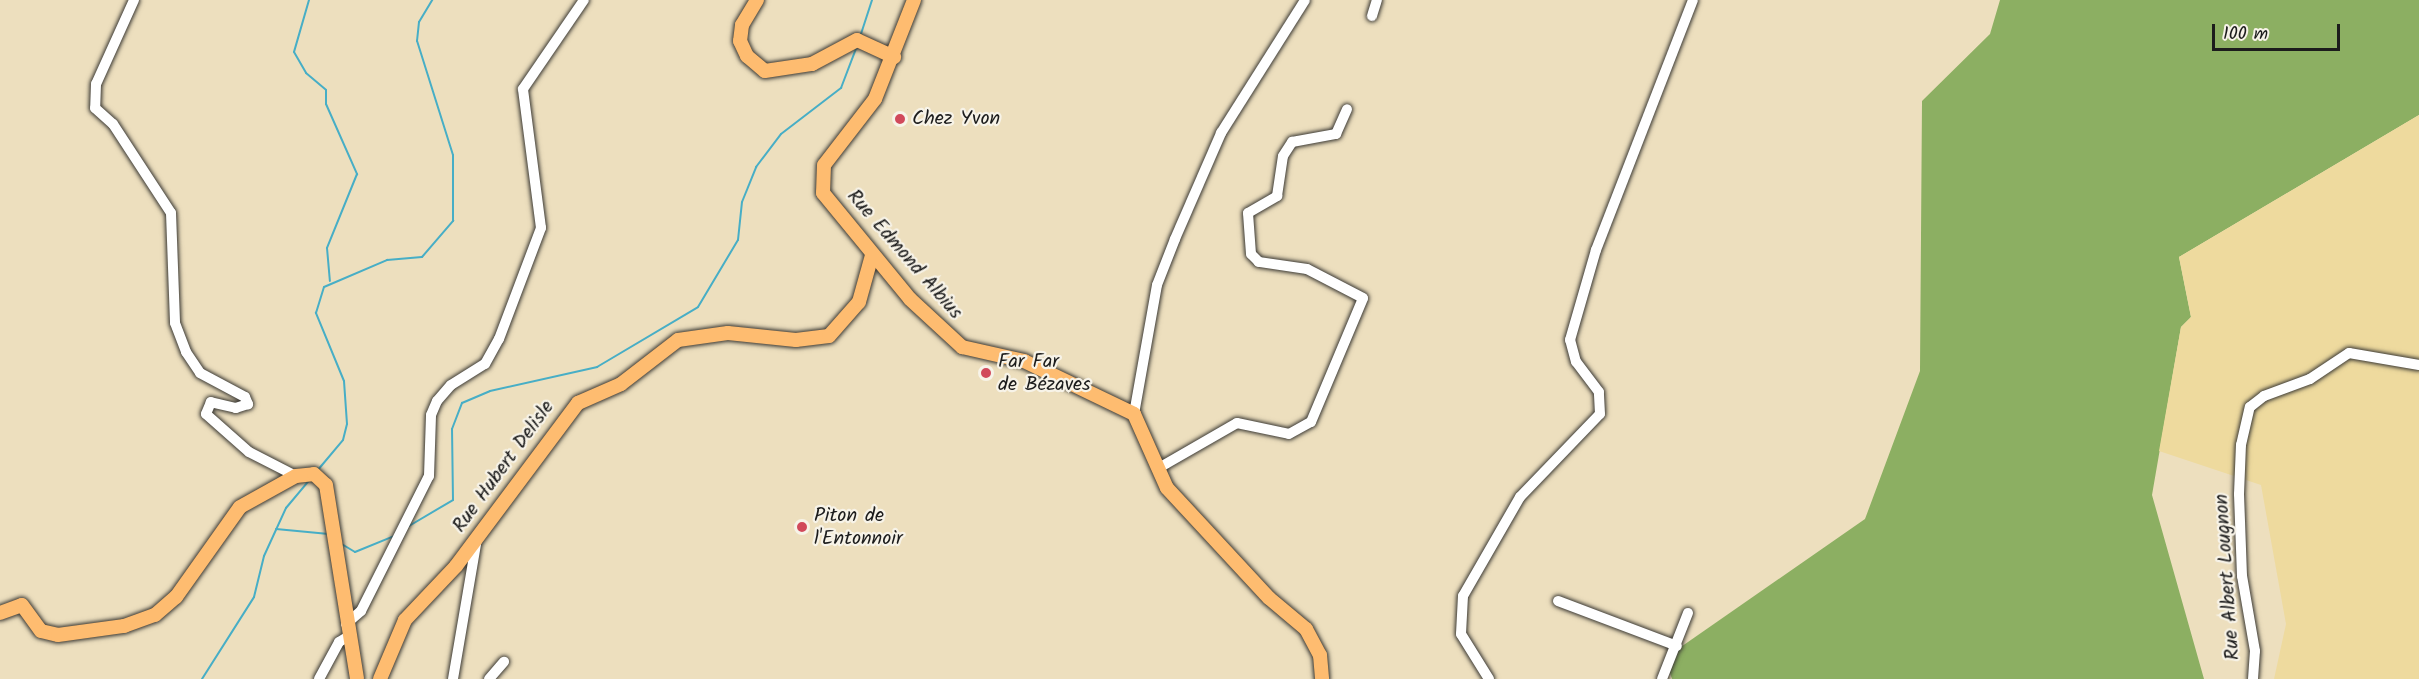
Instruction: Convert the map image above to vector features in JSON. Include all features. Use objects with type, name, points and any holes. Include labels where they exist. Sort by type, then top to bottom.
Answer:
[{"type":"main road","points":[[757,0],[742,26],[740,41],[747,56],[765,71],[813,64],[837,50],[865,40],[889,55]]},
{"type":"main road","name":"Rue Edmond Albius","points":[[914,0],[889,55],[875,99],[821,174],[823,193],[872,255],[930,320],[963,347],[1024,361],[1134,414]]},
{"type":"main road","name":"Rue Hubert Delisle","points":[[380,679],[405,620],[477,538],[578,403],[621,384],[678,340],[728,333],[796,340],[829,336],[860,302],[872,255]]},
{"type":"main road","points":[[1134,414],[1167,488],[1269,598],[1306,629],[1320,655],[1322,679]]},
{"type":"main road","points":[[0,614],[22,605],[41,631],[58,635],[124,626],[155,615],[176,597],[228,519],[301,475],[326,485],[347,630],[357,679]]},
{"type":"street","points":[[134,0],[96,84],[95,108],[113,124],[171,213],[175,323],[186,352],[200,373],[245,397],[248,404],[236,408],[211,402],[206,414],[254,455],[301,475]]},
{"type":"street","points":[[319,679],[339,642],[361,611],[429,476],[433,409],[451,385],[477,371],[492,354],[541,228],[524,102],[529,76],[584,0]]},
{"type":"street","points":[[1134,414],[1157,285],[1175,239],[1221,133],[1305,0]]},
{"type":"street","points":[[1372,16],[1377,0]]},
{"type":"street","points":[[1489,679],[1461,634],[1463,596],[1520,497],[1600,414],[1599,392],[1573,357],[1570,340],[1596,250],[1693,0]]},
{"type":"street","points":[[1157,469],[1238,423],[1289,434],[1311,422],[1363,298],[1307,269],[1259,262],[1251,254],[1248,213],[1277,196],[1283,156],[1292,142],[1336,134],[1347,109]]},
{"type":"street","name":"Rue Albert Lougnon","points":[[2253,679],[2255,651],[2242,576],[2239,494],[2241,445],[2250,407],[2264,396],[2310,380],[2349,353],[2419,365]]},
{"type":"street","points":[[453,679],[477,538]]},
{"type":"street","points":[[1558,601],[1677,646]]},
{"type":"street","points":[[1662,679],[1677,646],[1688,613]]},
{"type":"street","points":[[489,679],[504,662]]},
{"type":"green space","points":[[2000,0],[2419,0],[2419,115],[2179,257],[2191,317],[2181,327],[2152,495],[2204,679],[1672,679],[1665,658],[1865,519],[1920,371],[1922,101],[1990,34]]},
{"type":"sand","points":[[2419,115],[2419,679],[2274,679],[2286,624],[2261,485],[2159,451],[2181,327],[2191,317],[2179,257]]},
{"type":"waterway","points":[[309,0],[294,52],[306,73],[326,90],[326,104],[357,174],[327,248],[330,281]]},
{"type":"waterway","points":[[317,471],[343,440],[347,424],[344,381],[316,313],[324,287],[387,260],[422,257],[453,221],[453,155],[417,41],[419,22],[432,0]]},
{"type":"waterway","points":[[860,37],[872,0]]},
{"type":"waterway","points":[[409,526],[453,500],[452,429],[462,403],[490,391],[597,367],[698,307],[738,240],[742,202],[756,167],[781,134],[841,88],[857,46]]},
{"type":"waterway","points":[[202,679],[254,597],[264,556],[286,508],[310,479]]},
{"type":"waterway","points":[[276,529],[329,534]]},
{"type":"waterway","points":[[340,543],[355,552],[394,536]]},
{"type":"place","name":"Chez Yvon","points":[[900,119]]},
{"type":"place","name":"Far Far de Bézaves","points":[[986,373]]},
{"type":"place","name":"Piton de l'Entonnoir","points":[[802,527]]}]
